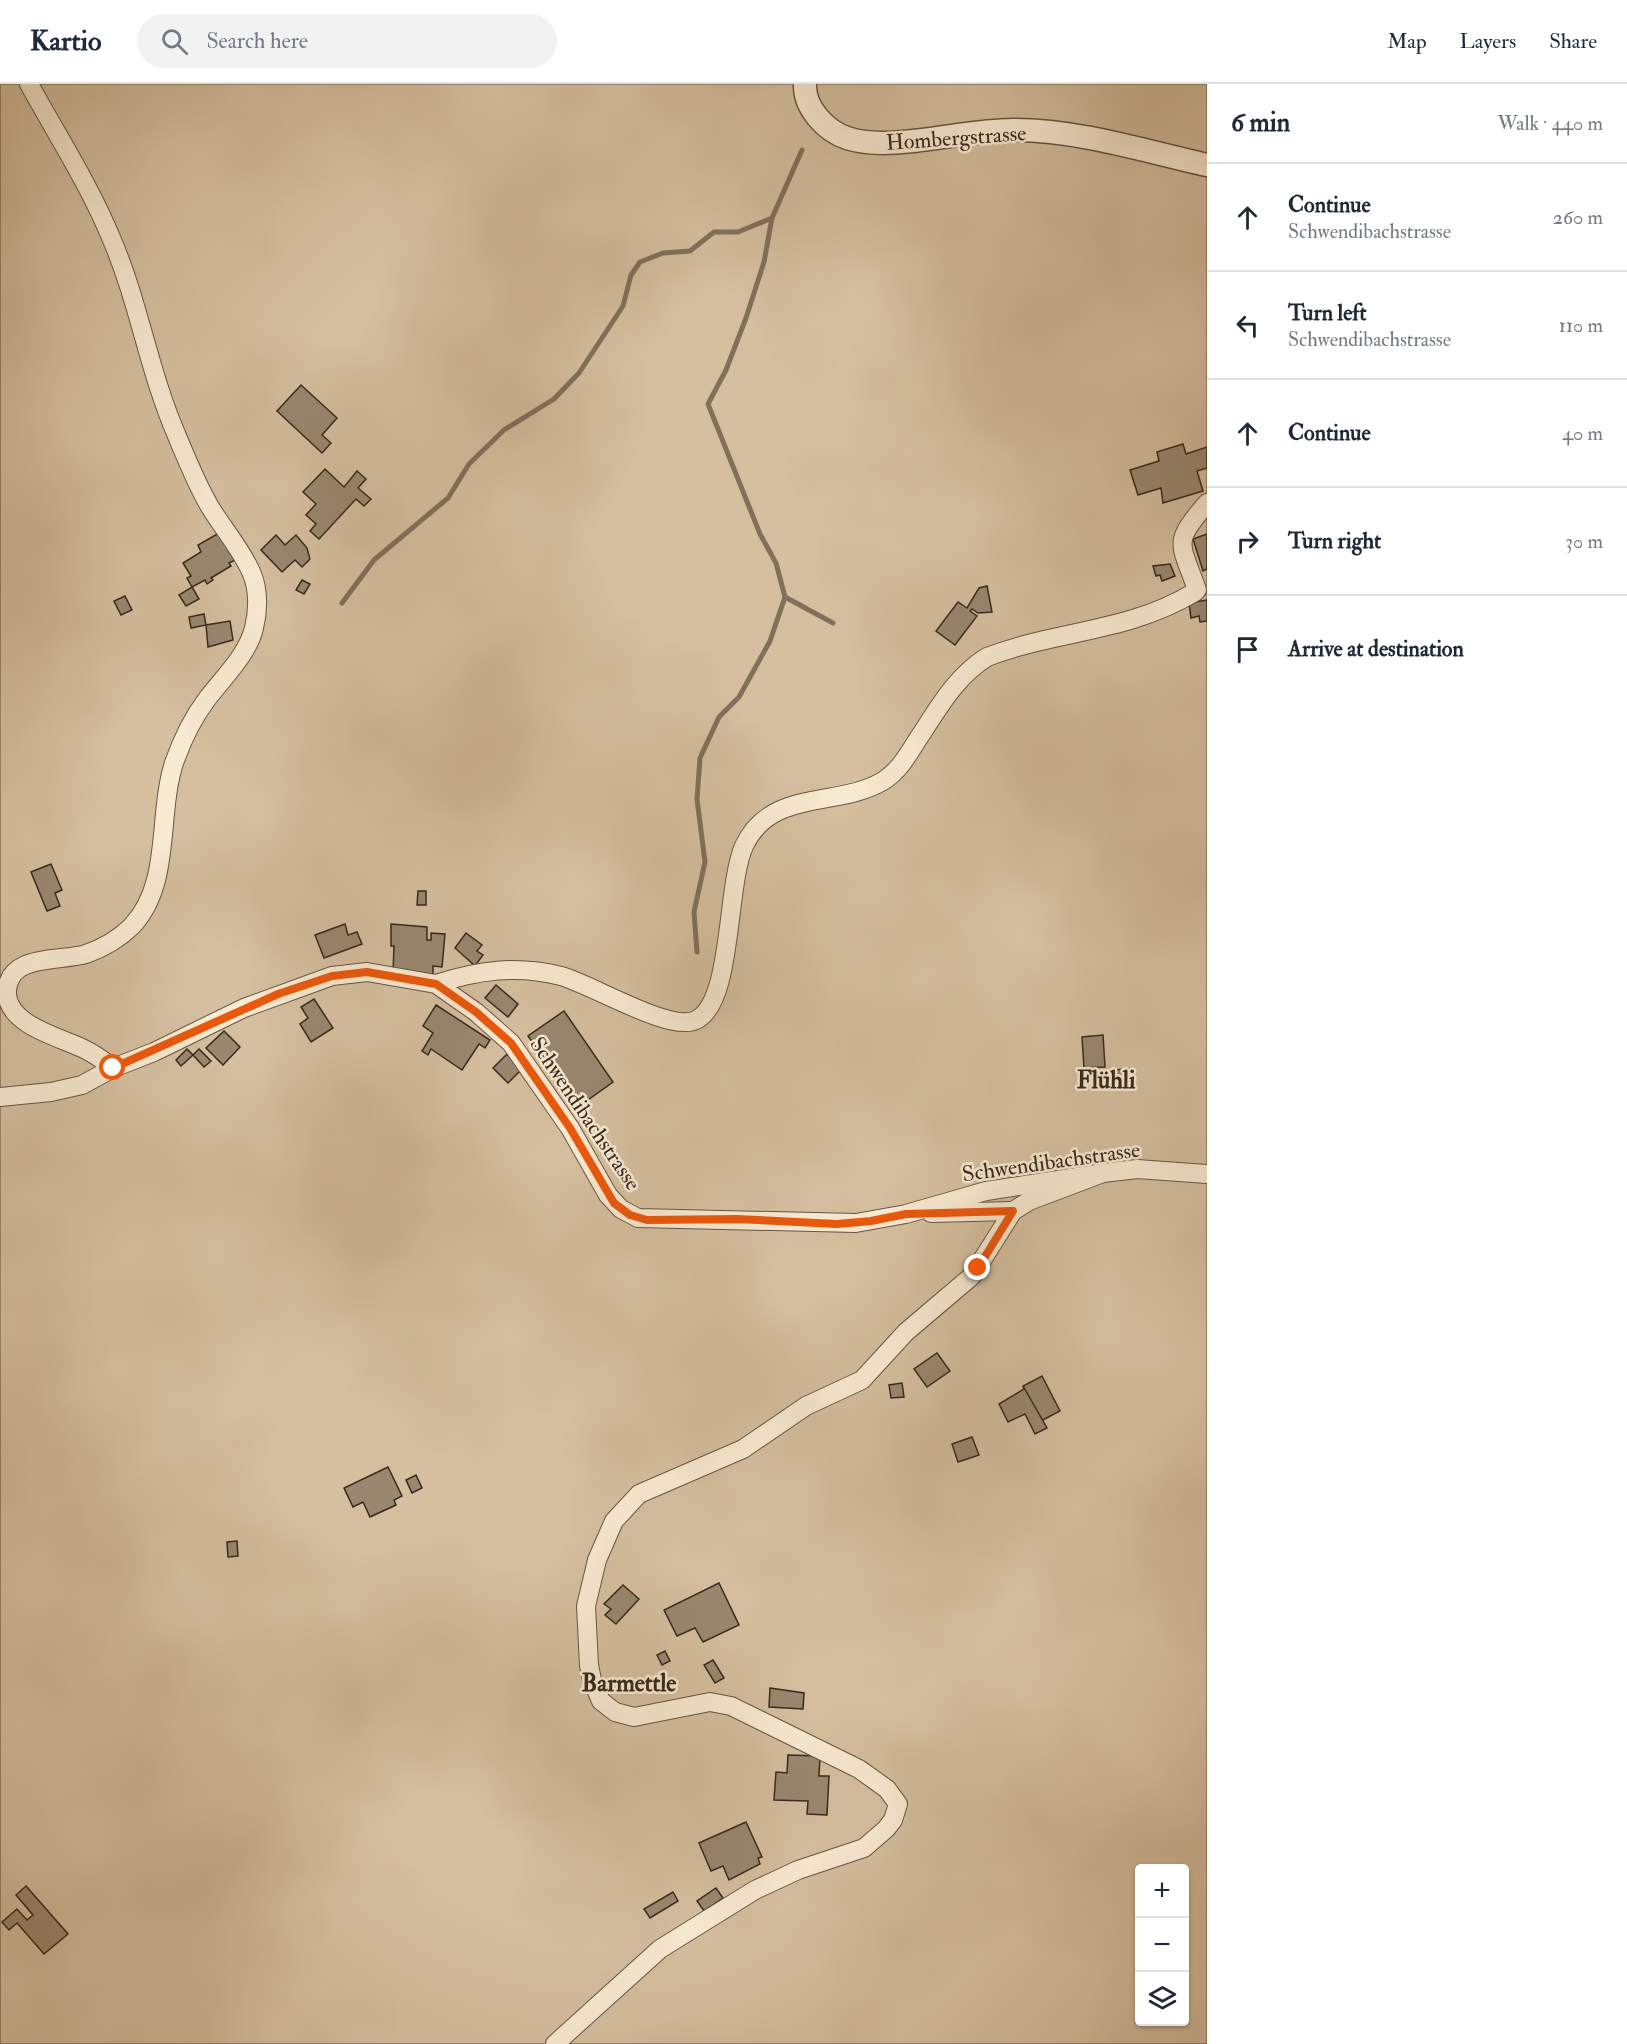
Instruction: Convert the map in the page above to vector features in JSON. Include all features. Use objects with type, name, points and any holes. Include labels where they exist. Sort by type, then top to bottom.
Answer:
[{"type":"street","points":[[29,84],[112,238],[127,278],[167,413],[200,488],[253,575],[257,595],[255,625],[249,641],[194,717],[178,751],[166,804],[158,870],[149,900],[141,915],[123,934],[101,948],[74,957],[34,961],[20,968],[7,989],[8,1002],[17,1015],[85,1049],[113,1068]]},
{"type":"street","name":"Hombergstrasse","points":[[805,84],[808,100],[825,125],[836,133],[858,141],[892,143],[991,130],[1040,131],[1114,144],[1207,165]]},
{"type":"street","points":[[436,984],[483,971],[537,972],[594,987],[669,1022],[688,1023],[702,1017],[713,1005],[722,977],[733,882],[739,859],[745,844],[759,825],[791,804],[860,789],[890,776],[902,763],[953,687],[987,657],[1130,622],[1173,606],[1195,592],[1197,590],[1181,540],[1184,530],[1207,502]]},
{"type":"street","name":"Schwendibachstrasse","points":[[0,1097],[69,1089],[90,1082],[113,1068],[278,994],[332,976],[367,972],[436,984],[476,1012],[511,1043],[570,1128],[609,1195],[630,1215],[647,1220],[762,1220],[815,1224],[871,1221],[906,1214],[986,1191],[1103,1173],[1137,1169],[1207,1174]]},
{"type":"street","points":[[555,2044],[644,1960],[674,1939],[764,1885],[798,1870],[864,1848],[893,1820],[898,1804],[887,1790],[859,1769],[731,1706],[710,1702],[634,1717],[608,1708],[596,1693],[592,1680],[586,1606],[597,1560],[610,1527],[621,1510],[639,1494],[743,1449],[806,1406],[862,1380],[906,1332],[972,1276],[1013,1211],[1029,1201],[1103,1173]]},
{"type":"street","points":[[906,1214],[1013,1211]]},
{"type":"shaded area","points":[[0,84],[1207,84],[1207,2044],[0,2044]]},
{"type":"building","points":[[301,385],[337,418],[322,435],[331,443],[322,453],[277,411]]},
{"type":"building","points":[[1183,444],[1186,454],[1207,447],[1207,468],[1197,471],[1203,491],[1163,503],[1161,488],[1138,495],[1130,470],[1159,461],[1157,452]]},
{"type":"building","points":[[325,469],[344,487],[357,471],[366,479],[358,488],[371,499],[364,506],[356,499],[319,539],[310,531],[316,524],[306,515],[316,504],[303,492]]},
{"type":"building","points":[[219,533],[235,560],[229,563],[231,566],[211,578],[213,580],[207,584],[205,580],[192,587],[187,578],[191,576],[183,563],[201,552],[198,545]]},
{"type":"building","points":[[1207,534],[1207,569],[1203,571],[1193,539]]},
{"type":"building","points":[[276,535],[285,545],[296,535],[307,548],[310,559],[302,567],[295,560],[282,572],[261,550]]},
{"type":"building","points":[[1170,564],[1175,576],[1162,581],[1160,575],[1156,576],[1153,566]]},
{"type":"building","points":[[302,580],[310,584],[304,594],[296,590]]},
{"type":"building","points":[[987,586],[992,612],[978,613],[972,609],[970,611],[977,616],[955,645],[936,631],[958,602],[967,608],[979,588]]},
{"type":"building","points":[[192,587],[199,599],[186,606],[179,595]]},
{"type":"building","points":[[125,596],[132,610],[121,615],[114,601]]},
{"type":"building","points":[[1207,600],[1207,621],[1200,622],[1199,616],[1191,618],[1189,603]]},
{"type":"building","points":[[204,614],[206,625],[191,628],[189,617]]},
{"type":"building","points":[[230,621],[233,640],[208,647],[206,625]]},
{"type":"building","points":[[51,864],[62,890],[55,893],[60,906],[47,911],[31,872]]},
{"type":"building","points":[[418,891],[426,891],[426,905],[417,905]]},
{"type":"building","points":[[345,924],[348,935],[357,932],[362,944],[324,958],[315,935]]},
{"type":"building","points":[[391,924],[427,927],[427,940],[431,940],[431,933],[445,934],[442,967],[433,966],[433,976],[393,973],[394,946],[391,946]]},
{"type":"building","points":[[466,933],[482,945],[477,951],[483,955],[475,966],[455,948]]},
{"type":"building","points":[[496,985],[518,1004],[508,1017],[485,998]]},
{"type":"building","points":[[314,999],[333,1028],[311,1042],[300,1024],[308,1018],[301,1007]]},
{"type":"building","points":[[436,1005],[490,1040],[485,1048],[479,1044],[462,1070],[431,1049],[428,1055],[422,1051],[433,1033],[423,1026]]},
{"type":"building","points":[[564,1011],[613,1082],[578,1107],[528,1036]]},
{"type":"building","points":[[224,1031],[240,1047],[223,1065],[206,1048]]},
{"type":"building","points":[[1103,1035],[1105,1067],[1084,1068],[1082,1037]]},
{"type":"building","points":[[187,1049],[193,1055],[181,1066],[176,1060]]},
{"type":"building","points":[[199,1049],[211,1061],[204,1067],[193,1055]]},
{"type":"building","points":[[507,1054],[522,1069],[508,1083],[493,1068]]},
{"type":"building","points":[[1133,1068],[1135,1086],[1119,1088],[1116,1070]]},
{"type":"building","points":[[937,1353],[950,1371],[927,1387],[914,1369]]},
{"type":"building","points":[[1042,1376],[1060,1411],[1041,1421],[1023,1386]]},
{"type":"building","points":[[902,1383],[904,1397],[891,1398],[889,1385]]},
{"type":"building","points":[[1023,1386],[1047,1428],[1035,1434],[1025,1414],[1008,1422],[999,1404],[1024,1389]]},
{"type":"building","points":[[972,1437],[979,1455],[958,1462],[952,1444]]},
{"type":"building","points":[[388,1467],[402,1496],[394,1500],[396,1505],[370,1517],[363,1502],[353,1507],[344,1488]]},
{"type":"building","points":[[416,1475],[422,1488],[412,1493],[406,1480]]},
{"type":"building","points":[[237,1541],[238,1556],[228,1557],[227,1542]]},
{"type":"building","points":[[719,1583],[739,1625],[703,1642],[695,1628],[677,1636],[664,1610]]},
{"type":"building","points":[[623,1585],[639,1599],[616,1624],[605,1615],[611,1609],[604,1604]]},
{"type":"building","points":[[665,1651],[670,1661],[662,1665],[657,1655]]},
{"type":"building","points":[[713,1660],[724,1678],[715,1683],[704,1665]]},
{"type":"building","points":[[770,1688],[804,1693],[803,1709],[769,1707]]},
{"type":"building","points":[[788,1755],[820,1756],[819,1776],[829,1776],[827,1815],[807,1814],[808,1801],[774,1800],[776,1772],[787,1773]]},
{"type":"building","points":[[746,1822],[762,1857],[758,1858],[760,1864],[729,1880],[723,1866],[711,1871],[699,1843]]},
{"type":"building","points":[[26,1886],[68,1934],[44,1954],[17,1923],[9,1930],[2,1922],[17,1909],[27,1920],[33,1915],[16,1895]]},
{"type":"building","points":[[716,1888],[723,1898],[704,1911],[697,1901]]},
{"type":"building","points":[[673,1892],[678,1901],[650,1918],[644,1909]]},
{"type":"waterway","points":[[697,952],[694,912],[705,862],[697,799],[700,758],[719,717],[739,697],[770,641],[785,597],[776,563],[760,534],[708,404],[726,370],[746,318],[764,262],[772,218],[802,150]]},
{"type":"waterway","points":[[342,603],[374,560],[448,498],[469,464],[504,430],[554,399],[579,373],[623,306],[631,275],[640,262],[663,253],[690,251],[714,232],[738,232],[772,218]]},
{"type":"waterway","points":[[785,597],[833,623]]},
{"type":"district","name":"Flühli","points":[[1106,1080]]},
{"type":"district","name":"Barmettle","points":[[629,1683]]},
{"type":"route","points":[[113,1068],[154,1052],[244,1008],[332,976],[367,972],[408,981],[436,984],[476,1012],[511,1043],[570,1128],[614,1203],[630,1215],[647,1220],[737,1219],[815,1224],[856,1223],[906,1214],[1013,1211],[978,1268]]}]
